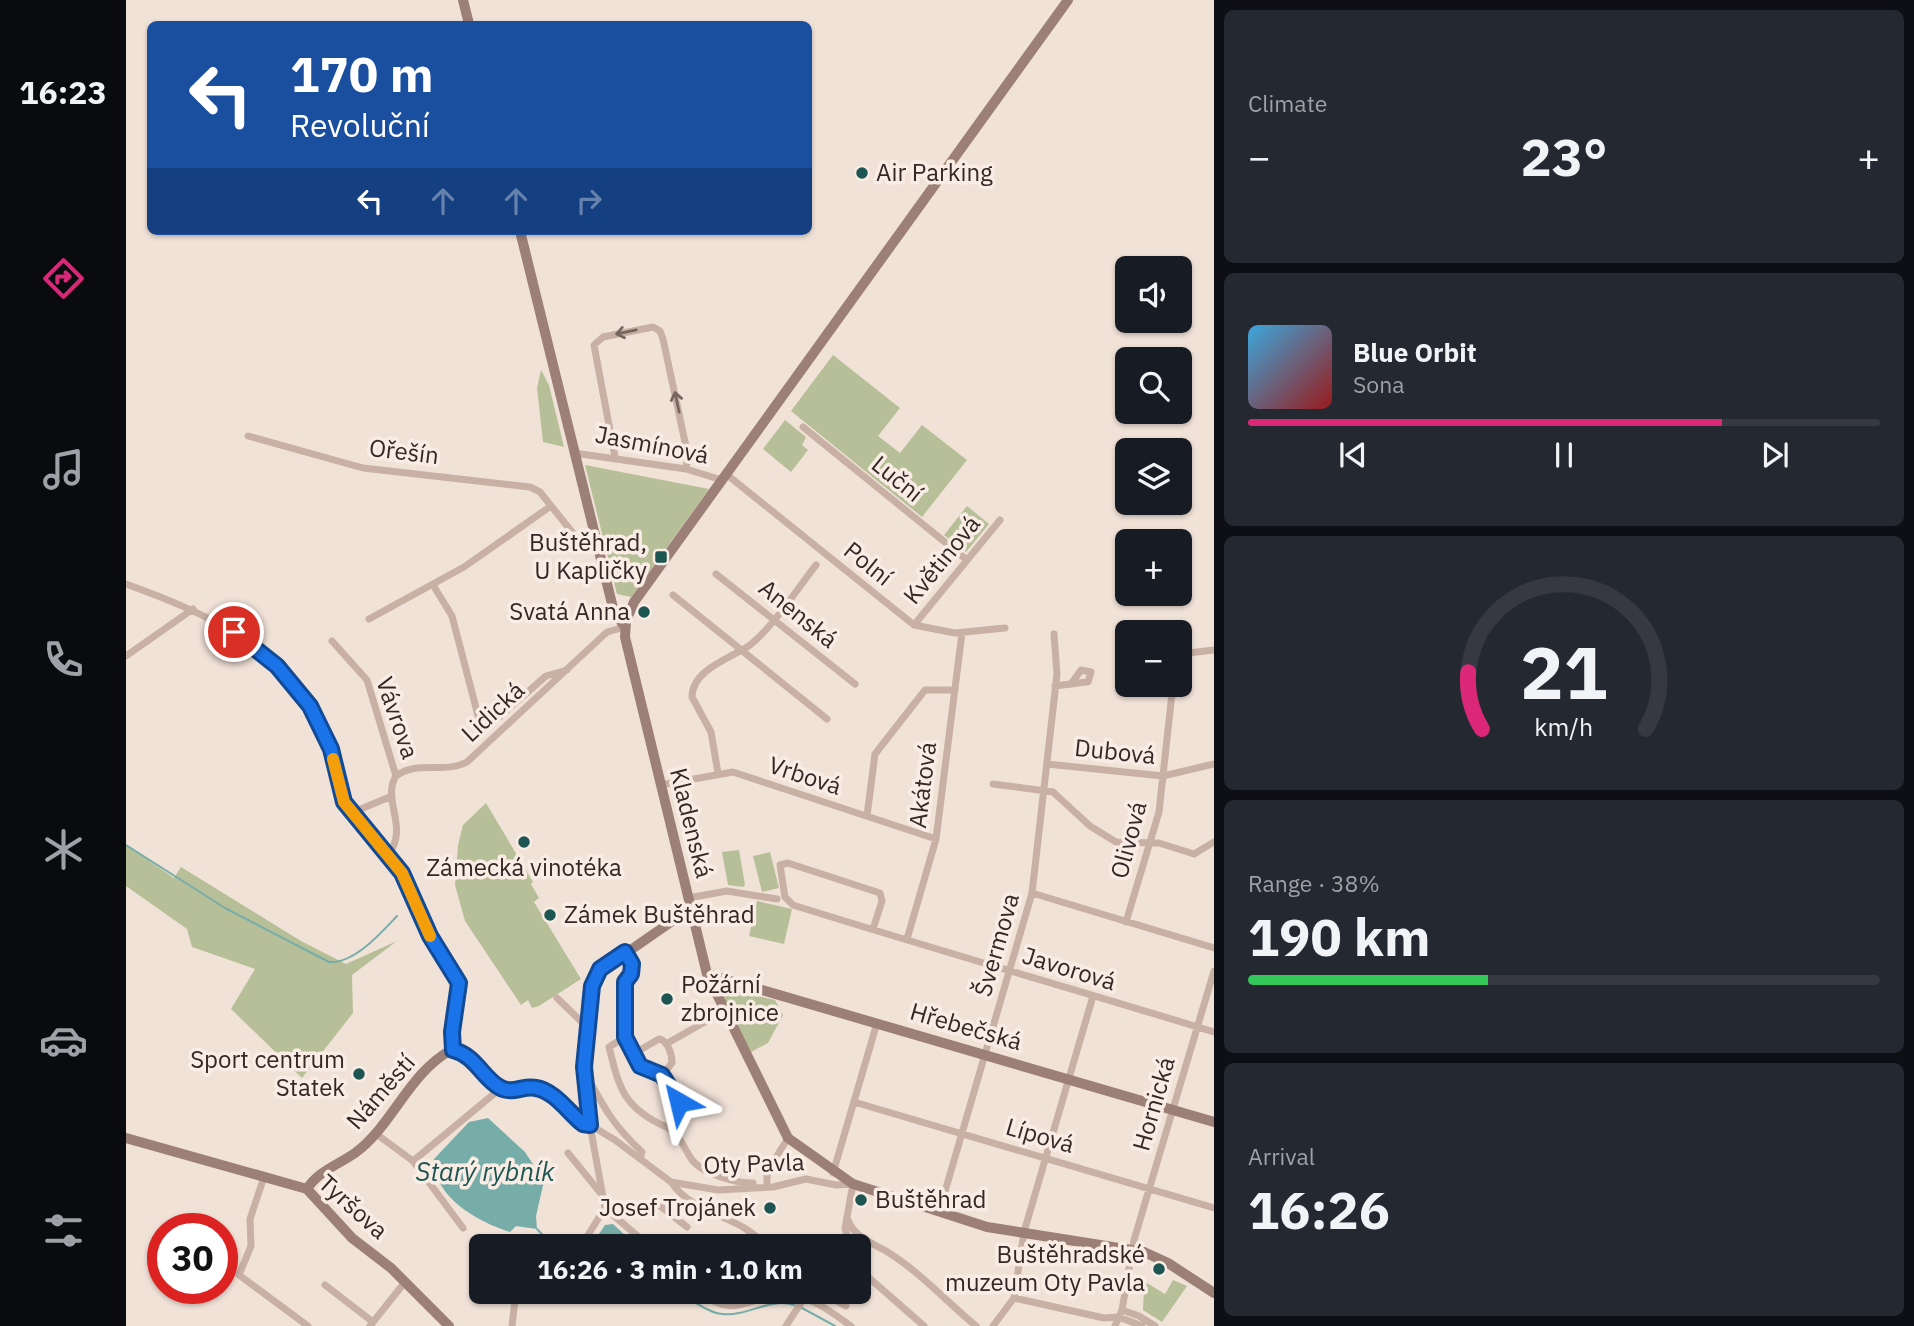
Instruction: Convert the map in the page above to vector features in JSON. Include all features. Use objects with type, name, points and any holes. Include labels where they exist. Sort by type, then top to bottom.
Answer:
[{"type":"street","points":[[463,0],[468,21]]},
{"type":"street","points":[[625,627],[634,602],[1068,0]]},
{"type":"street","points":[[521,235],[614,612],[625,627]]},
{"type":"street","points":[[615,457],[594,348],[603,337],[649,327],[662,335],[688,456],[685,469]]},
{"type":"street","name":"Luční","points":[[803,427],[967,560]]},
{"type":"street","name":"Ořešín","points":[[248,436],[363,468],[530,487],[538,490],[576,537],[595,538]]},
{"type":"street","name":"Jasmínová","points":[[574,453],[615,457],[724,477]]},
{"type":"street","name":"Polní","points":[[724,477],[914,625],[935,632],[962,633],[1005,628]]},
{"type":"street","points":[[369,619],[487,552],[551,506]]},
{"type":"street","name":"Květinová","points":[[914,625],[1000,520]]},
{"type":"street","points":[[718,773],[711,732],[692,694],[713,665],[752,643],[816,565]]},
{"type":"street","name":"Anenská","points":[[716,574],[855,684]]},
{"type":"street","points":[[126,583],[192,609],[253,645],[304,698],[325,734],[342,798],[351,813],[407,881],[430,936],[459,983],[452,1032],[453,1050],[470,1058],[501,1088],[510,1091],[533,1087],[542,1090],[583,1124],[590,1125]]},
{"type":"street","name":"Lidická","points":[[433,585],[452,616],[481,727],[489,725],[546,676],[567,670]]},
{"type":"street","points":[[673,595],[827,719]]},
{"type":"street","points":[[126,656],[192,609]]},
{"type":"street","name":"Lidická","points":[[396,776],[411,769],[464,764],[609,631],[625,627]]},
{"type":"street","name":"Kladenská","points":[[625,627],[627,652],[707,974],[788,1138],[833,1173],[853,1184],[980,1225],[1133,1249],[1168,1263],[1214,1293]]},
{"type":"street","name":"Akátová","points":[[907,939],[936,839],[962,633]]},
{"type":"street","name":"Dubová","points":[[1054,634],[1055,686],[1047,764],[1163,776],[1214,764]]},
{"type":"street","name":"Vávrova","points":[[332,641],[367,680],[396,776]]},
{"type":"street","points":[[1192,653],[1214,650]]},
{"type":"street","points":[[1055,686],[1071,684]]},
{"type":"street","points":[[867,817],[876,752],[923,692],[932,688],[955,690]]},
{"type":"street","name":"Olivová","points":[[1126,922],[1159,811],[1172,697]]},
{"type":"street","name":"Švermova","points":[[939,1212],[1032,893],[1047,764]]},
{"type":"street","name":"Vrbová","points":[[660,785],[733,772],[936,839]]},
{"type":"street","points":[[388,855],[398,831],[393,796],[396,776]]},
{"type":"street","points":[[993,784],[1044,789],[1055,793],[1090,827],[1111,840],[1159,843],[1194,853],[1214,842]]},
{"type":"street","points":[[351,813],[393,796]]},
{"type":"street","name":"Javorová","points":[[873,929],[882,901],[880,893],[788,863],[780,865],[785,897],[789,903],[873,929],[907,939],[1009,971],[1214,1032]]},
{"type":"street","points":[[688,898],[727,891],[777,899]]},
{"type":"street","points":[[1032,893],[1214,948]]},
{"type":"street","points":[[589,1234],[605,1208],[590,1125],[584,1071],[596,974],[681,915],[691,912]]},
{"type":"street","points":[[625,952],[632,964],[631,974],[625,982],[625,1037],[643,1068],[662,1075],[685,1118],[674,1132]]},
{"type":"street","name":"Hornická","points":[[1115,1326],[1149,1189],[1214,971]]},
{"type":"street","name":"Hřebečská","points":[[707,974],[1214,1122]]},
{"type":"street","points":[[993,1326],[1014,1298],[1024,1232],[1093,996]]},
{"type":"street","points":[[557,998],[588,1028]]},
{"type":"street","points":[[666,1044],[724,1011]]},
{"type":"street","points":[[833,1173],[877,1023]]},
{"type":"street","points":[[625,1037],[609,1047],[618,1082],[630,1105],[674,1132],[698,1166],[736,1181],[766,1185],[767,1171],[788,1138]]},
{"type":"street","points":[[633,1054],[659,1039],[666,1044],[672,1061],[662,1075]]},
{"type":"street","name":"Náměstí","points":[[307,1189],[313,1180],[354,1154],[375,1133],[409,1087],[453,1050]]},
{"type":"street","points":[[584,1071],[610,1119],[642,1153],[640,1159]]},
{"type":"street","points":[[413,1161],[501,1088]]},
{"type":"street","name":"Lípová","points":[[854,1102],[1214,1208]]},
{"type":"street","name":"Oty Pavla","points":[[590,1125],[671,1182],[718,1190],[766,1185],[773,1187],[806,1179],[836,1185],[853,1184]]},
{"type":"street","points":[[375,1133],[413,1161],[463,1228]]},
{"type":"street","name":"Tyršova","points":[[126,1138],[307,1189],[352,1238],[405,1282],[449,1326]]},
{"type":"street","points":[[568,1153],[604,1197]]},
{"type":"street","points":[[264,1177],[250,1219],[251,1246],[239,1275],[308,1326]]},
{"type":"street","points":[[671,1182],[695,1206],[753,1234]]},
{"type":"street","points":[[846,1234],[853,1184]]},
{"type":"street","points":[[605,1208],[652,1203],[659,1205],[687,1227]]},
{"type":"street","points":[[605,1208],[635,1234]]},
{"type":"street","points":[[848,1219],[851,1228],[893,1256],[976,1326]]},
{"type":"street","points":[[871,1280],[924,1326]]},
{"type":"street","points":[[325,1285],[372,1324],[405,1282]]},
{"type":"street","points":[[1014,1298],[1104,1318],[1120,1314],[1139,1316],[1155,1326]]},
{"type":"street","points":[[512,1326],[515,1304]]},
{"type":"street","points":[[719,1304],[728,1307],[741,1304]]},
{"type":"street","points":[[786,1326],[800,1304]]},
{"type":"street","points":[[819,1304],[851,1326]]},
{"type":"street","points":[[842,1304],[846,1306]]},
{"type":"street","points":[[1120,1314],[1142,1326]]},
{"type":"green space","points":[[833,355],[900,408],[878,436],[900,453],[922,425],[967,460],[922,517],[791,411]]},
{"type":"green space","points":[[541,370],[549,385],[564,447],[543,442],[537,388]]},
{"type":"green space","points":[[785,420],[806,437],[802,445],[808,450],[791,472],[763,449]]},
{"type":"green space","points":[[585,465],[709,489],[631,597],[617,594]]},
{"type":"green space","points":[[967,506],[989,524],[966,552],[944,535]]},
{"type":"green space","points":[[486,803],[533,882],[531,884],[539,898],[534,902],[581,979],[532,1008],[528,1000],[521,1005],[465,921],[455,885],[458,845],[463,825]]},
{"type":"green space","points":[[126,845],[174,878],[181,867],[301,941],[346,964],[397,941],[352,975],[353,1013],[302,1078],[231,1009],[255,969],[192,947],[187,929],[126,886]]},
{"type":"green space","points":[[739,850],[745,885],[743,887],[728,885],[722,852]]},
{"type":"green space","points":[[770,852],[779,888],[762,892],[753,856]]},
{"type":"green space","points":[[757,901],[792,909],[784,944],[749,936]]},
{"type":"green space","points":[[715,983],[727,983],[730,990],[775,1000],[783,1015],[768,1043],[751,1052]]},
{"type":"green space","points":[[1173,1280],[1187,1286],[1162,1322],[1143,1310],[1144,1287],[1147,1283],[1165,1294]]},
{"type":"water","name":"Starý rybník","points":[[488,1118],[525,1152],[544,1181],[536,1216],[537,1229],[516,1226],[510,1232],[484,1222],[460,1206],[441,1185],[434,1159],[469,1122]]},
{"type":"water","points":[[613,1224],[624,1234],[599,1234],[605,1225]]},
{"type":"waterway","points":[[126,845],[225,908],[329,962],[357,953],[397,916]]},
{"type":"waterway","points":[[537,1229],[542,1234]]},
{"type":"waterway","points":[[698,1304],[722,1314],[741,1313],[772,1304]]},
{"type":"waterway","points":[[790,1304],[794,1305]]},
{"type":"waterway","points":[[802,1308],[835,1326]]},
{"type":"slow traffic","points":[[333,759],[344,802],[402,873],[430,936]]},
{"type":"place","name":"Air Parking","points":[[862,173]]},
{"type":"place","name":"Buštěhrad, U Kapličky","points":[[661,557]]},
{"type":"place","name":"Svatá Anna","points":[[644,612]]},
{"type":"place","name":"Zámecká vinotéka","points":[[524,842]]},
{"type":"place","name":"Zámek Buštěhrad","points":[[550,915]]},
{"type":"place","name":"Požární zbrojnice","points":[[667,999]]},
{"type":"place","name":"Sport centrum Statek","points":[[359,1074]]},
{"type":"place","name":"Buštěhrad","points":[[861,1200]]},
{"type":"place","name":"Josef Trojánek","points":[[770,1208]]},
{"type":"place","name":"Buštěhradské muzeum Oty Pavla","points":[[1159,1269]]},
{"type":"route","points":[[234,632],[277,666],[310,706],[331,749],[344,802],[396,864],[410,887],[430,936],[459,983],[457,1017],[452,1032],[453,1050],[470,1058],[497,1086],[510,1091],[533,1087],[542,1090],[583,1124],[590,1125],[584,1067],[592,986],[600,969],[625,952],[632,964],[631,974],[625,982],[625,1037],[640,1066],[662,1075],[679,1102]]}]
